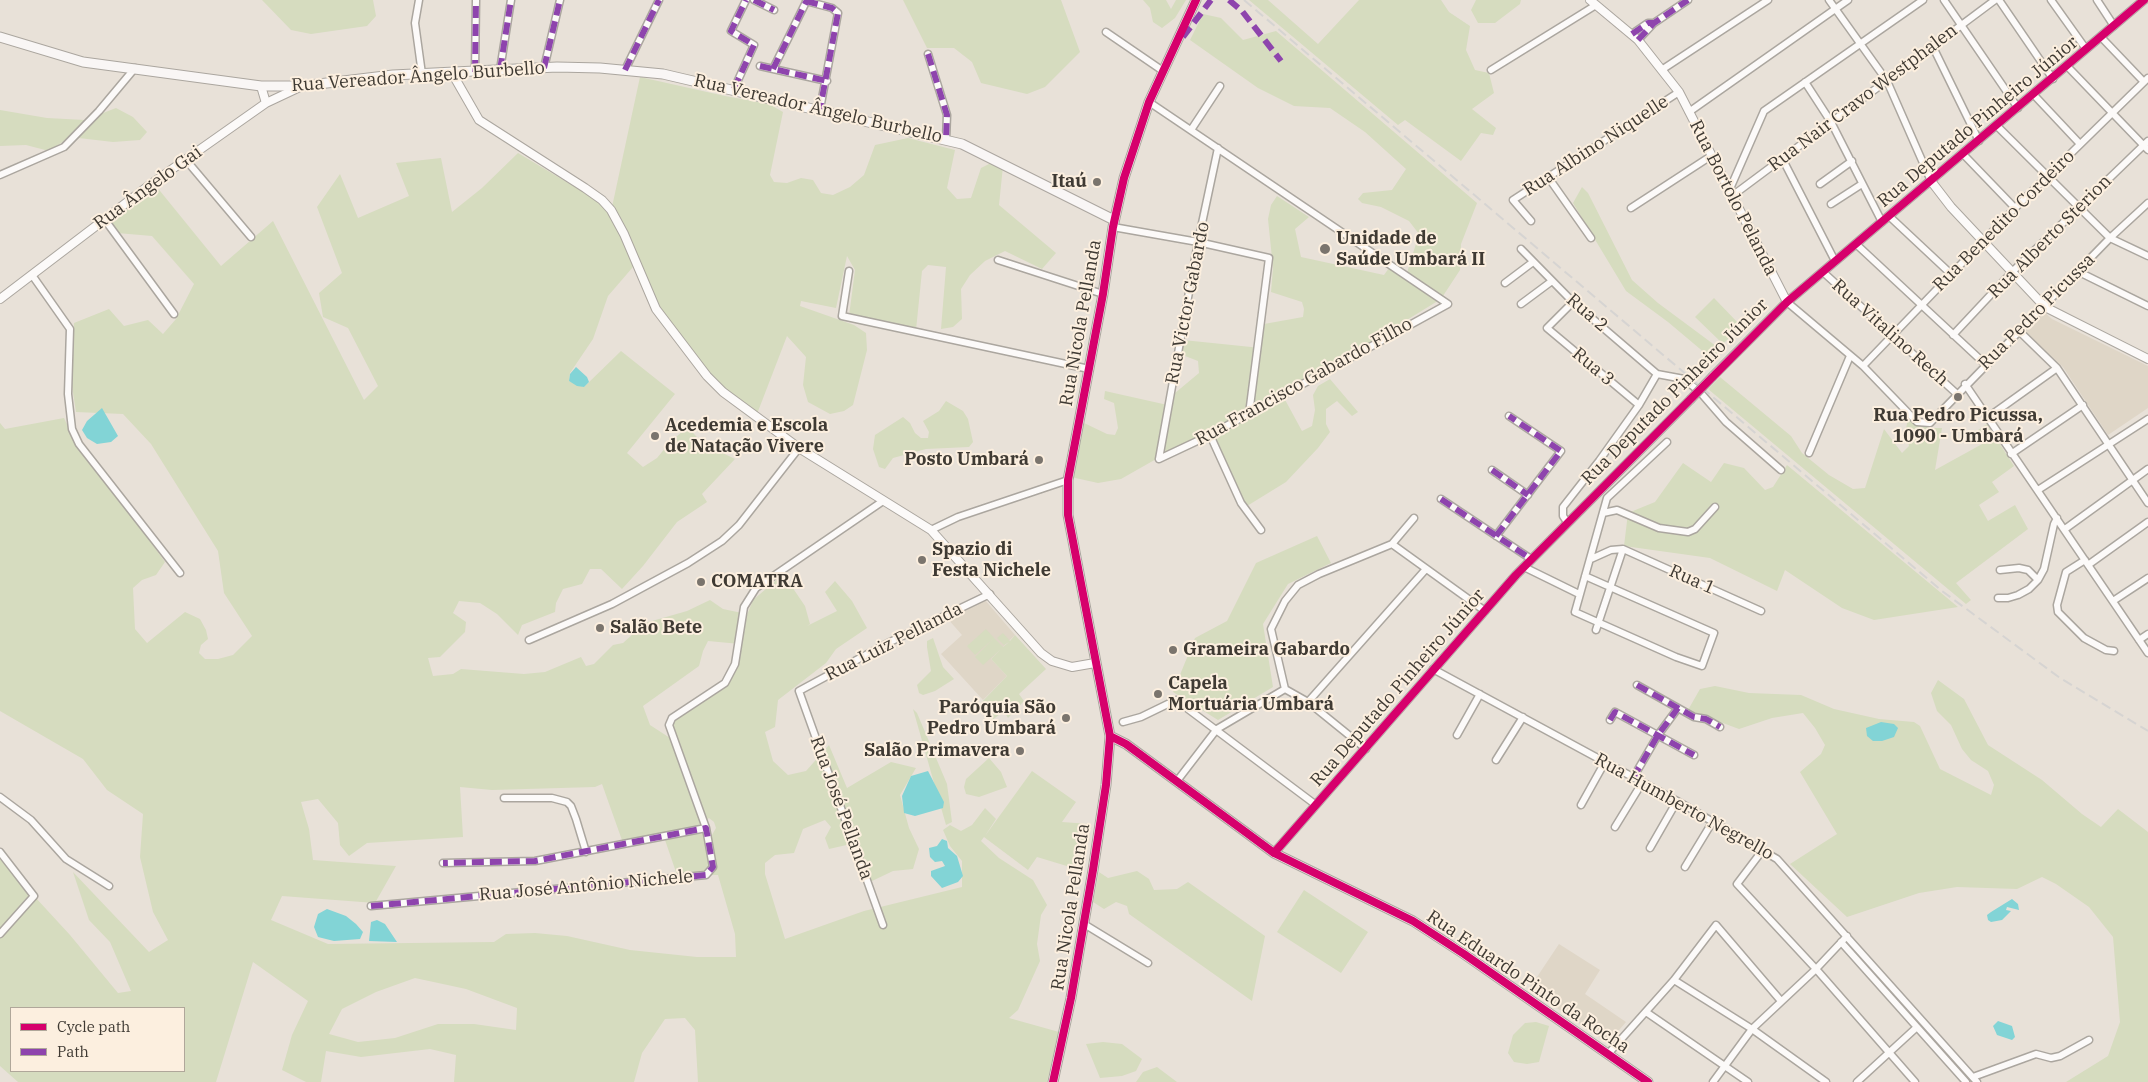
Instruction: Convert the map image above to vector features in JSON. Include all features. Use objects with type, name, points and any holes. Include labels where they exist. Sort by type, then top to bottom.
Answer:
[{"type":"main road","name":"Rua Nicola Pellanda","points":[[1053,1082],[1084,924],[1106,786],[1110,736],[1068,514],[1068,480],[1103,294],[1113,223],[1124,178],[1150,102],[1196,0]]},
{"type":"main road","name":"Rua Vereador Ângelo Burbello","points":[[0,37],[72,60],[261,86],[302,86],[422,74],[544,68],[625,70],[679,76],[946,140],[981,153],[1113,223]]},
{"type":"main road","name":"Rua Eduardo Pinto da Rocha","points":[[1110,736],[1126,744],[1274,853],[1413,921],[1648,1082]]},
{"type":"street","points":[[419,0],[416,24],[422,74]]},
{"type":"street","points":[[475,72],[476,0]]},
{"type":"street","points":[[500,70],[511,0]]},
{"type":"street","points":[[544,68],[560,0]]},
{"type":"street","points":[[625,70],[660,0]]},
{"type":"street","points":[[734,89],[754,44],[732,30],[746,0]]},
{"type":"street","points":[[754,0],[774,10]]},
{"type":"street","points":[[1635,37],[1688,0]]},
{"type":"street","points":[[1662,69],[1768,0]]},
{"type":"street","points":[[1829,0],[1887,81],[1931,181],[1939,194],[2045,307],[2148,358]]},
{"type":"street","points":[[1689,112],[1848,0]]},
{"type":"street","points":[[1730,194],[1764,112],[1923,0]]},
{"type":"street","points":[[1944,0],[2018,108]]},
{"type":"street","points":[[1997,0],[2053,79]]},
{"type":"street","name":"Rua Nair Cravo Westphalen","points":[[1730,194],[1887,81],[1961,24],[1997,0]]},
{"type":"street","points":[[2051,0],[2086,49]]},
{"type":"street","points":[[2097,0],[2114,26]]},
{"type":"street","name":"Rua Deputado Pinheiro Júnior","points":[[1274,853],[1433,668],[1531,559],[1787,302],[1980,141],[2144,0]]},
{"type":"street","points":[[774,69],[806,1],[832,8],[838,13],[827,81],[820,109]]},
{"type":"street","points":[[1491,70],[1593,2]]},
{"type":"street","name":"Rua Bortolo Pelanda","points":[[1593,2],[1635,37],[1679,92],[1787,302],[1862,366],[1917,422],[1930,423]]},
{"type":"street","points":[[1106,32],[1163,71]]},
{"type":"street","points":[[2101,37],[2146,80]]},
{"type":"street","points":[[1932,46],[1980,141]]},
{"type":"street","points":[[928,54],[947,115],[946,140]]},
{"type":"street","points":[[760,66],[827,81]]},
{"type":"street","points":[[2067,66],[2146,145]]},
{"type":"street","points":[[0,175],[64,147],[99,111],[135,68]]},
{"type":"street","points":[[452,73],[479,120],[602,200],[611,210],[624,234],[656,310],[686,351],[723,392],[798,448],[931,530],[1041,653],[1052,661],[1072,667],[1095,663]]},
{"type":"street","name":"Rua Benedito Cordeiro","points":[[1862,366],[1982,241],[2146,80]]},
{"type":"street","points":[[1805,82],[1831,122],[1882,222]]},
{"type":"street","points":[[261,86],[266,103]]},
{"type":"street","name":"Rua Ângelo Gai","points":[[0,299],[104,220],[266,103],[302,86]]},
{"type":"street","points":[[1191,130],[1220,86]]},
{"type":"street","name":"Rua Albino Niquelle","points":[[1531,221],[1513,200],[1679,92]]},
{"type":"street","points":[[2034,95],[2080,144]]},
{"type":"street","points":[[1150,102],[1218,148]]},
{"type":"street","points":[[1997,126],[2110,238],[2148,256]]},
{"type":"street","name":"Rua Alberto Sterion","points":[[1953,334],[2012,272],[2146,145]]},
{"type":"street","name":"Rua Victor Gabardo","points":[[1159,459],[1198,242],[1218,148]]},
{"type":"street","name":"Rua Francisco Gabardo Filho","points":[[1159,459],[1210,435],[1448,304],[1218,148]]},
{"type":"street","points":[[1963,154],[2015,208]]},
{"type":"street","points":[[1631,208],[1711,156]]},
{"type":"street","points":[[1782,158],[1835,261]]},
{"type":"street","points":[[186,160],[251,237]]},
{"type":"street","points":[[1820,184],[1852,162]]},
{"type":"street","points":[[1548,177],[1591,238]]},
{"type":"street","points":[[1831,204],[1862,184]]},
{"type":"street","name":"Rua Pedro Picussa","points":[[1930,423],[1965,384],[2045,307],[2110,238],[2147,204]]},
{"type":"street","points":[[1889,216],[1951,274]]},
{"type":"street","points":[[104,220],[174,314]]},
{"type":"street","points":[[1113,223],[1269,258],[1249,414]]},
{"type":"street","points":[[1856,244],[1985,364]]},
{"type":"street","name":"Rua 2","points":[[1521,250],[1573,302],[1657,374]]},
{"type":"street","points":[[998,260],[1103,294]]},
{"type":"street","points":[[1505,283],[1533,262]]},
{"type":"street","points":[[849,271],[842,316],[1089,370]]},
{"type":"street","name":"Rua Vitalino Rech","points":[[1823,272],[1956,394]]},
{"type":"street","points":[[2079,272],[2148,306]]},
{"type":"street","points":[[32,276],[70,329],[68,394],[72,429],[79,444],[180,573]]},
{"type":"street","points":[[1520,304],[1552,281]]},
{"type":"street","name":"Rua 3","points":[[1573,302],[1548,328],[1639,406]]},
{"type":"street","points":[[2019,331],[2057,368],[2148,503]]},
{"type":"street","points":[[1809,453],[1850,356]]},
{"type":"street","points":[[1987,418],[2057,368]]},
{"type":"street","points":[[1567,522],[1563,516],[1563,506],[1599,462],[1639,406],[1657,374],[1684,380],[1700,392],[1730,426],[1781,470]]},
{"type":"street","points":[[1965,384],[2148,653]]},
{"type":"street","points":[[2011,454],[2083,405]]},
{"type":"street","points":[[1496,536],[1561,451],[1509,416]]},
{"type":"street","points":[[2038,490],[2148,419]]},
{"type":"street","points":[[1210,435],[1242,503],[1261,530]]},
{"type":"street","points":[[1585,576],[1714,633],[1702,666],[1676,657],[1575,612],[1579,594],[1585,576],[1591,559],[1602,512],[1608,498],[1667,442]]},
{"type":"street","points":[[529,640],[612,604],[688,563],[722,541],[739,526],[798,448]]},
{"type":"street","points":[[2065,529],[2148,469]]},
{"type":"street","points":[[1492,470],[1528,495]]},
{"type":"street","points":[[931,530],[958,517],[1068,480]]},
{"type":"street","points":[[1441,499],[1531,559]]},
{"type":"street","name":"Rua José Antônio Nichele","points":[[371,906],[387,903],[706,875],[713,867],[706,828],[669,725],[672,718],[724,683],[735,664],[744,607],[756,588],[882,501]]},
{"type":"street","points":[[1602,512],[1617,510],[1659,528],[1688,532],[1695,529],[1715,508]]},
{"type":"street","points":[[1366,748],[1308,702],[1285,689],[1270,629],[1285,601],[1298,585],[1319,574],[1392,544],[1414,518]]},
{"type":"street","points":[[1998,598],[2018,595],[2029,589],[2038,580],[2044,569],[2057,518]]},
{"type":"street","points":[[2114,651],[2106,650],[2084,638],[2058,612],[2066,572],[2086,562],[2148,522]]},
{"type":"street","points":[[1392,544],[1485,611]]},
{"type":"street","points":[[1591,559],[1611,550],[1623,550],[1596,630]]},
{"type":"street","name":"Rua 1","points":[[1623,550],[1761,611]]},
{"type":"street","points":[[1524,567],[1579,594]]},
{"type":"street","points":[[2000,570],[2019,568],[2028,570],[2038,580]]},
{"type":"street","points":[[1308,702],[1426,569]]},
{"type":"street","points":[[2113,601],[2148,578]]},
{"type":"street","name":"Rua Luiz Pellanda","points":[[799,691],[890,642],[990,594]]},
{"type":"street","points":[[2139,640],[2148,634]]},
{"type":"street","name":"Rua Humberto Negrello","points":[[1433,668],[1677,801],[1777,859],[1975,1080]]},
{"type":"street","points":[[1637,685],[1678,708],[1720,727]]},
{"type":"street","points":[[1176,782],[1217,729],[1285,689]]},
{"type":"street","name":"Rua José Pellanda","points":[[799,691],[883,925]]},
{"type":"street","points":[[1457,735],[1480,694]]},
{"type":"street","points":[[1123,722],[1141,718],[1176,700],[1316,805]]},
{"type":"street","points":[[1633,778],[1658,735],[1678,708]]},
{"type":"street","points":[[1610,720],[1615,712],[1694,754]]},
{"type":"street","points":[[1496,760],[1523,718]]},
{"type":"street","points":[[1580,805],[1605,762]]},
{"type":"street","points":[[1615,827],[1642,783]]},
{"type":"street","points":[[0,797],[31,820],[66,859],[109,886]]},
{"type":"street","points":[[504,798],[552,798],[567,802],[572,806],[586,852]]},
{"type":"street","points":[[1650,848],[1677,801]]},
{"type":"street","points":[[1685,867],[1713,821]]},
{"type":"street","points":[[443,863],[534,861],[706,828]]},
{"type":"street","points":[[1762,851],[1737,884],[1816,969],[1914,1082]]},
{"type":"street","points":[[0,852],[34,896],[0,934]]},
{"type":"street","points":[[1084,924],[1148,963]]},
{"type":"street","points":[[1608,1054],[1674,980],[1716,925],[1781,1001]]},
{"type":"street","points":[[1713,1082],[1752,1029],[1816,969],[1847,936]]},
{"type":"street","points":[[1841,942],[1966,1082]]},
{"type":"street","points":[[1674,980],[1752,1029],[1826,1082]]},
{"type":"street","points":[[1646,1012],[1748,1082]]},
{"type":"street","points":[[1857,1082],[1917,1027]]},
{"type":"street","points":[[1975,1080],[2036,1054],[2051,1058],[2060,1056],[2089,1040]]},
{"type":"shaded area","points":[[2044,312],[2052,319],[2148,366],[2148,408],[2108,435],[2063,367],[2025,332]]},
{"type":"shaded area","points":[[985,600],[1015,635],[991,659],[1007,676],[983,700],[941,654],[962,635],[947,618]]},
{"type":"shaded area","points":[[1559,944],[1600,970],[1585,994],[1626,1022],[1608,1043],[1529,989]]},
{"type":"green space","points":[[262,0],[373,0],[376,16],[367,26],[311,34],[291,30]]},
{"type":"green space","points":[[903,0],[1061,0],[1080,52],[1045,87],[1027,94],[981,83],[972,62],[954,48],[927,48]]},
{"type":"green space","points":[[1143,0],[1166,0],[1171,9],[1176,0],[1186,0],[1175,18],[1162,28],[1153,22],[1150,8]]},
{"type":"green space","points":[[1249,0],[1268,0],[1318,44],[1359,0],[1441,0],[1449,12],[1470,26],[1466,50],[1475,70],[1489,73],[1494,93],[1472,109],[1496,128],[1493,135],[1481,133],[1461,161],[1405,120],[1398,125]]},
{"type":"green space","points":[[1476,0],[1521,0],[1520,4],[1495,23],[1478,23],[1471,10]]},
{"type":"green space","points":[[1203,14],[1221,18],[1243,40],[1276,31],[1477,203],[1461,244],[1460,270],[1441,299],[1283,396],[1302,431],[1312,426],[1315,410],[1313,395],[1318,386],[1330,379],[1358,412],[1352,416],[1337,401],[1326,409],[1326,424],[1330,432],[1318,448],[1286,482],[1247,506],[1210,434],[1165,454],[1121,479],[1098,483],[1071,477],[1082,422],[1107,434],[1115,435],[1118,428],[1114,403],[1104,399],[1105,391],[1172,406],[1175,393],[1199,373],[1198,361],[1180,354],[1183,340],[1261,348],[1264,324],[1303,317],[1304,309],[1302,302],[1271,292],[1273,268],[1268,219],[1271,205],[1277,196],[1309,217],[1295,229],[1301,257],[1384,275],[1389,268],[1406,276],[1419,234],[1409,221],[1381,207],[1362,203],[1358,199],[1363,193],[1392,190],[1406,169],[1365,132],[1330,108],[1294,106],[1258,88],[1190,40]]},
{"type":"green space","points":[[640,77],[769,104],[783,112],[770,175],[774,182],[787,183],[801,178],[813,180],[821,193],[833,195],[850,187],[864,175],[875,145],[908,138],[955,150],[947,188],[957,199],[971,198],[981,168],[991,163],[1003,166],[999,205],[1056,253],[1042,269],[1005,251],[985,261],[970,275],[961,289],[962,319],[953,327],[941,329],[946,267],[928,265],[922,271],[916,330],[849,316],[855,270],[847,256],[836,308],[801,301],[800,306],[854,325],[866,333],[867,350],[853,405],[844,411],[830,414],[808,402],[803,385],[806,357],[787,336],[757,414],[728,392],[708,374],[657,305],[639,260],[608,296],[593,339],[570,373],[569,381],[584,387],[621,351],[675,394],[627,453],[643,467],[657,458],[671,441],[688,427],[702,443],[735,459],[702,494],[707,502],[677,522],[643,566],[622,589],[601,569],[590,569],[582,584],[563,589],[556,603],[555,612],[522,625],[518,635],[497,614],[480,603],[459,601],[453,613],[466,622],[465,632],[440,657],[428,658],[433,676],[453,674],[461,669],[524,674],[545,672],[581,657],[586,666],[594,664],[613,645],[623,643],[645,623],[687,611],[710,600],[723,609],[742,613],[740,644],[742,644],[747,615],[753,600],[781,576],[786,578],[805,606],[810,624],[807,626],[837,611],[825,592],[835,581],[852,601],[867,628],[836,649],[826,663],[778,700],[775,727],[765,732],[773,761],[788,775],[806,771],[829,745],[847,788],[891,762],[916,768],[900,795],[909,828],[919,849],[913,869],[893,871],[872,881],[863,876],[851,844],[829,849],[825,838],[831,827],[825,820],[803,829],[794,853],[775,855],[765,863],[765,874],[785,939],[864,911],[962,887],[962,861],[950,846],[943,830],[950,825],[961,831],[972,825],[985,808],[996,819],[985,836],[1032,771],[1076,802],[1062,822],[1090,824],[1080,870],[1037,857],[1028,870],[984,837],[981,841],[999,858],[1033,880],[1047,905],[1041,915],[1037,944],[1040,961],[1018,1010],[1009,1018],[1059,1032],[1047,1082],[698,1082],[695,1030],[685,1018],[665,1019],[642,1053],[634,1082],[454,1082],[456,1055],[430,1049],[361,1057],[326,1051],[321,1082],[306,1082],[282,1070],[292,1035],[308,1001],[253,962],[216,1082],[18,1082],[0,1066],[0,859],[70,935],[118,993],[131,991],[110,942],[89,920],[73,872],[149,952],[168,940],[153,912],[140,857],[143,814],[107,790],[83,759],[0,711],[0,423],[5,429],[64,418],[77,445],[121,501],[165,562],[156,575],[142,580],[133,588],[135,629],[147,643],[185,612],[200,619],[206,630],[208,639],[201,645],[199,653],[205,659],[218,659],[233,655],[252,636],[224,593],[218,551],[151,444],[123,414],[76,412],[72,386],[74,323],[109,309],[124,326],[148,320],[163,334],[176,319],[194,284],[152,236],[117,233],[110,223],[156,186],[221,266],[273,221],[364,400],[378,386],[348,328],[323,317],[319,293],[342,273],[317,207],[340,174],[358,218],[409,196],[396,163],[441,158],[452,212],[482,188],[518,153],[595,199],[612,207]],"holes":[[[708,641],[740,644],[727,682],[674,719],[670,738],[650,725],[643,706],[699,666]],[[602,784],[623,843],[692,829],[709,818],[714,822],[716,828],[712,835],[694,833],[665,840],[677,875],[718,875],[735,934],[736,957],[697,957],[630,950],[567,936],[535,933],[506,934],[494,942],[328,944],[271,920],[282,896],[375,903],[396,866],[313,860],[309,829],[301,802],[318,799],[338,823],[340,845],[349,856],[367,843],[463,837],[460,787],[492,790],[595,787]],[[415,978],[466,989],[517,1008],[516,1030],[474,1024],[438,1024],[395,1038],[358,1042],[329,1034],[342,1009],[376,992]]]},
{"type":"green space","points":[[116,108],[133,117],[147,132],[140,140],[113,142],[70,137],[49,151],[26,145],[0,146],[0,110],[47,118],[85,120]]},
{"type":"green space","points":[[1582,187],[1588,193],[1632,280],[1658,303],[1720,349],[1712,359],[1668,322],[1626,291],[1573,203]]},
{"type":"green space","points":[[1714,298],[1741,326],[1723,344],[1695,317]]},
{"type":"green space","points":[[1720,377],[1791,436],[1802,453],[1829,475],[1853,489],[1865,488],[1884,429],[1902,453],[1909,446],[1906,429],[1908,418],[1931,428],[1942,428],[1935,470],[1984,443],[1978,430],[1987,424],[2014,466],[1992,482],[1999,492],[1979,505],[1988,521],[2015,505],[2028,529],[1956,583],[1971,600],[1966,604],[1708,389]]},
{"type":"green space","points":[[946,401],[963,411],[968,419],[973,442],[969,447],[926,449],[893,458],[885,469],[879,467],[873,449],[875,435],[903,417],[910,423],[915,433],[921,438],[928,438],[929,432],[923,421],[939,411]]},
{"type":"green space","points":[[1683,463],[1711,482],[1724,463],[1744,468],[1765,490],[1773,487],[1787,465],[1958,607],[1874,620],[1842,608],[1785,570],[1777,591],[1710,558],[1624,546],[1628,513],[1655,502]]},
{"type":"green space","points":[[1317,536],[1331,563],[1288,584],[1263,624],[1273,687],[1218,720],[1173,692],[1195,638],[1227,621],[1256,563]]},
{"type":"green space","points":[[986,629],[994,638],[975,655],[967,646]]},
{"type":"green space","points":[[1003,633],[1010,641],[1015,635],[1046,669],[1019,694],[1024,701],[1008,718],[1004,711],[991,721],[976,708],[1007,676],[991,659],[1001,649],[983,665],[975,657],[994,638],[1003,647],[1009,642],[1004,645],[997,638]]},
{"type":"green space","points":[[933,638],[943,667],[954,679],[935,691],[923,695],[919,693],[917,685],[931,671],[927,641]]},
{"type":"green space","points":[[1938,680],[1964,699],[1988,745],[2042,780],[2082,814],[2101,827],[2118,809],[2148,832],[2148,1082],[2066,1082],[2108,1056],[2120,1022],[2113,937],[2089,907],[2056,884],[2042,877],[2017,889],[1957,887],[1919,893],[1847,917],[1790,864],[1837,834],[1800,772],[1821,754],[1825,745],[1815,728],[1803,713],[1772,718],[1739,729],[1688,710],[1700,689],[1715,686],[1749,693],[1801,695],[1834,709],[1879,719],[1914,722],[1920,726],[1940,769],[1991,795],[1994,785],[1988,771],[1971,760],[1962,749],[1951,725],[1937,711],[1931,693]]},
{"type":"green space","points":[[913,709],[917,713],[947,784],[952,822],[946,825]]},
{"type":"green space","points":[[989,758],[1001,772],[1007,787],[979,797],[966,794],[964,787],[966,779]]},
{"type":"green space","points":[[1137,871],[1149,879],[1154,890],[1177,889],[1188,882],[1265,936],[1252,1001],[1129,914],[1127,906],[1116,902],[1104,909],[1093,902],[1099,872],[1108,878]]},
{"type":"green space","points":[[1304,890],[1368,932],[1341,973],[1277,932]]},
{"type":"green space","points":[[1536,1022],[1549,1026],[1539,1062],[1527,1064],[1514,1062],[1508,1053],[1513,1035],[1525,1023]]},
{"type":"green space","points":[[1103,1042],[1122,1044],[1142,1059],[1136,1071],[1122,1076],[1100,1078],[1086,1044]]},
{"type":"green space","points":[[1157,1067],[1177,1082],[1136,1082],[1143,1072]]},
{"type":"water","points":[[576,367],[587,377],[589,382],[584,387],[577,386],[569,381],[570,374]]},
{"type":"water","points":[[102,408],[118,436],[111,442],[97,444],[87,438],[82,430],[87,421]]},
{"type":"water","points":[[1881,722],[1894,724],[1898,728],[1894,737],[1882,741],[1873,741],[1867,736],[1866,728]]},
{"type":"water","points":[[928,771],[944,802],[943,808],[915,816],[904,813],[902,796],[911,776]]},
{"type":"water","points":[[942,839],[947,841],[948,848],[957,856],[963,876],[958,882],[942,888],[931,876],[931,871],[945,866],[942,861],[935,862],[930,857],[929,848],[937,846]]},
{"type":"water","points":[[2012,899],[2018,904],[2019,910],[2007,907],[2006,910],[2011,911],[2002,920],[1991,922],[1988,920],[1987,915]]},
{"type":"water","points":[[327,909],[346,916],[356,924],[363,932],[360,939],[334,941],[318,937],[314,927],[318,914]]},
{"type":"water","points":[[377,920],[385,924],[397,942],[369,941],[371,922]]},
{"type":"water","points":[[1998,1021],[2012,1026],[2015,1037],[2012,1040],[1997,1035],[1993,1026]]},
{"type":"railway","points":[[1244,0],[1942,591],[2060,678],[2148,731]]},
{"type":"marked path","points":[[475,72],[476,0]]},
{"type":"marked path","points":[[500,70],[511,0]]},
{"type":"marked path","points":[[544,68],[560,0]]},
{"type":"marked path","points":[[625,70],[659,0]]},
{"type":"marked path","points":[[734,89],[754,45],[731,31],[746,0]]},
{"type":"marked path","points":[[754,0],[774,10]]},
{"type":"marked path","points":[[773,69],[807,0]]},
{"type":"marked path","points":[[1183,37],[1211,0]]},
{"type":"marked path","points":[[1229,0],[1242,11],[1281,61]]},
{"type":"marked path","points":[[1638,40],[1654,23],[1688,0]]},
{"type":"marked path","points":[[806,1],[832,8],[838,13],[820,109]]},
{"type":"marked path","points":[[1632,34],[1648,23],[1654,23]]},
{"type":"marked path","points":[[928,54],[947,115],[946,140]]},
{"type":"marked path","points":[[760,66],[827,81]]},
{"type":"marked path","points":[[1496,536],[1561,451],[1509,416]]},
{"type":"marked path","points":[[1492,470],[1528,495]]},
{"type":"marked path","points":[[1441,499],[1531,559]]},
{"type":"marked path","points":[[1637,685],[1694,717],[1706,719],[1720,727]]},
{"type":"marked path","points":[[1633,778],[1658,735],[1678,708]]},
{"type":"marked path","points":[[1610,720],[1615,712],[1694,755]]},
{"type":"marked path","points":[[371,906],[706,875],[713,867],[706,828],[535,861],[443,863]]},
{"type":"cycle path","points":[[1053,1082],[1071,998],[1093,870],[1106,785],[1110,736],[1068,515],[1068,480],[1103,294],[1113,227],[1124,178],[1149,102],[1196,0]]},
{"type":"cycle path","points":[[1274,853],[1516,575],[1787,302],[2144,0]]},
{"type":"cycle path","points":[[1110,736],[1126,744],[1274,853],[1413,921],[1464,954],[1648,1082]]},
{"type":"place","name":"Itaú","points":[[1097,182]]},
{"type":"place","name":"Unidade de Saúde Umbará II","points":[[1325,249]]},
{"type":"place","name":"Rua Pedro Picussa, 1090 - Umbará","points":[[1958,397]]},
{"type":"place","name":"Acedemia e Escola de Natação Vivere","points":[[655,436]]},
{"type":"place","name":"Posto Umbará","points":[[1039,460]]},
{"type":"place","name":"Spazio di Festa Nichele","points":[[922,560]]},
{"type":"place","name":"COMATRA","points":[[701,582]]},
{"type":"place","name":"Salão Bete","points":[[600,628]]},
{"type":"place","name":"Grameira Gabardo","points":[[1173,650]]},
{"type":"place","name":"Capela Mortuária Umbará","points":[[1158,694]]},
{"type":"place","name":"Paróquia São Pedro Umbará","points":[[1066,718]]},
{"type":"place","name":"Salão Primavera","points":[[1020,751]]}]
